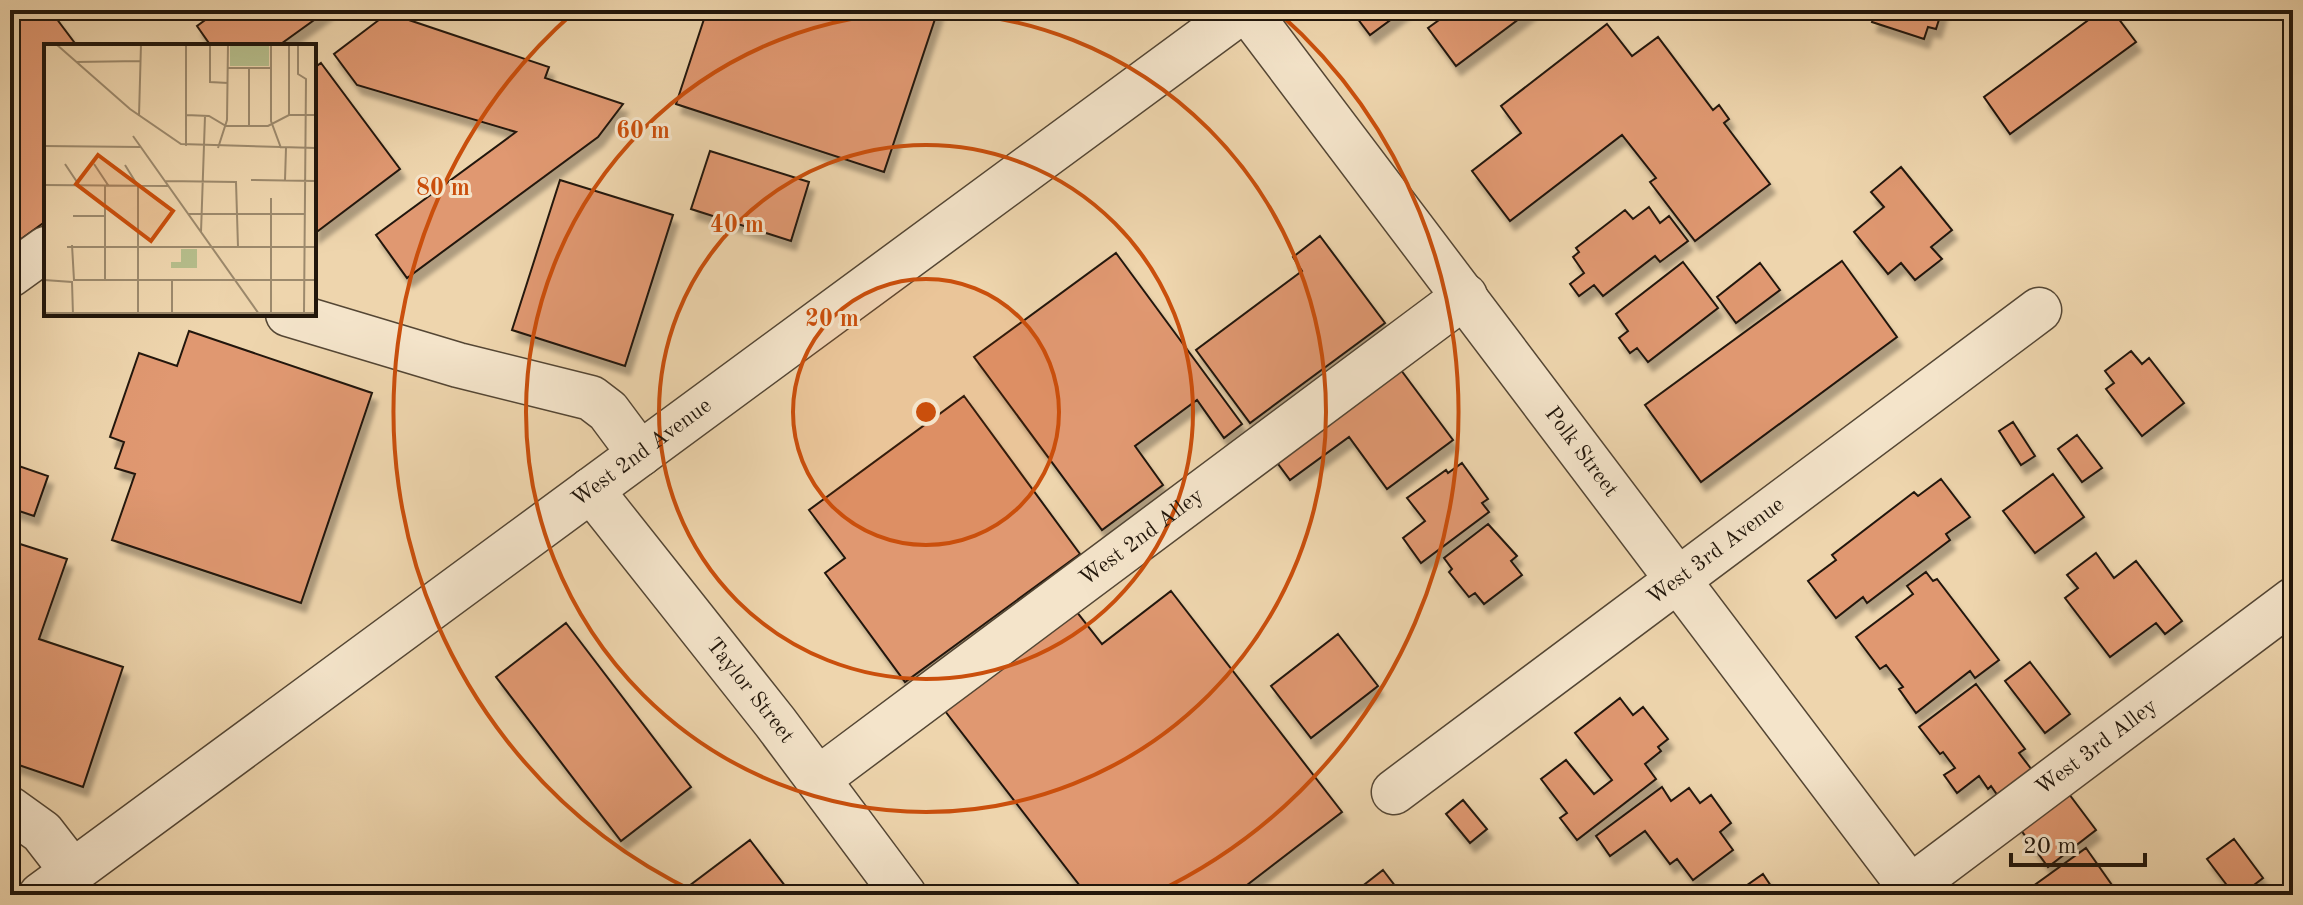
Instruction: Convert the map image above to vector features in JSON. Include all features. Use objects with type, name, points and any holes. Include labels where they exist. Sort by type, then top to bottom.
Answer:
[{"type":"street","name":"Polk Street","points":[[1245,10],[1465,296],[1909,892]]},
{"type":"street","name":"West 2nd Avenue","points":[[57,883],[1245,10]]},
{"type":"street","points":[[10,275],[44,250]]},
{"type":"street","name":"West 2nd Alley","points":[[818,779],[1465,296]]},
{"type":"street","name":"West 3rd Avenue","points":[[1394,792],[2039,310]]},
{"type":"street","points":[[295,316],[458,365],[591,398],[608,411],[640,454]]},
{"type":"street","name":"Taylor Street","points":[[591,490],[818,779],[904,895]]},
{"type":"street","name":"West 3rd Alley","points":[[1909,892],[2293,600]]},
{"type":"street","points":[[10,809],[42,832],[57,883]]},
{"type":"building","points":[[10,10],[31,10],[37,18],[50,10],[76,44],[44,44],[44,222],[10,247]]},
{"type":"building","points":[[219,10],[328,10],[281,44],[210,44],[197,26]]},
{"type":"building","points":[[707,10],[938,10],[884,172],[676,104]]},
{"type":"building","points":[[1359,10],[1404,10],[1370,35],[1354,14]]},
{"type":"building","points":[[1453,10],[1531,10],[1456,66],[1428,28]]},
{"type":"building","points":[[1876,10],[1942,10],[1936,29],[1928,27],[1924,39],[1872,22]]},
{"type":"building","points":[[2102,10],[2112,10],[2136,42],[2010,134],[1984,97]]},
{"type":"building","points":[[388,13],[549,67],[545,78],[623,104],[598,137],[407,278],[376,235],[516,132],[357,85],[334,54]]},
{"type":"building","points":[[1607,24],[1632,56],[1658,37],[1713,110],[1719,105],[1729,119],[1724,123],[1770,184],[1695,241],[1650,182],[1656,178],[1622,135],[1510,221],[1472,171],[1521,133],[1501,106]]},
{"type":"building","points":[[321,63],[400,169],[316,232],[316,67]]},
{"type":"building","points":[[710,151],[809,182],[791,241],[691,209]]},
{"type":"building","points":[[1901,167],[1952,230],[1931,247],[1942,259],[1915,280],[1901,263],[1888,274],[1854,232],[1884,207],[1871,192]]},
{"type":"building","points":[[560,180],[673,215],[625,366],[512,330]]},
{"type":"building","points":[[1649,207],[1660,223],[1669,216],[1688,241],[1660,262],[1655,256],[1603,296],[1594,285],[1579,296],[1570,284],[1584,273],[1573,257],[1579,252],[1576,248],[1625,210],[1633,219]]},
{"type":"building","points":[[1320,236],[1385,323],[1250,423],[1196,350],[1302,271],[1293,257]]},
{"type":"building","points":[[1116,253],[1242,424],[1224,438],[1197,400],[1135,446],[1163,485],[1102,530],[974,357]]},
{"type":"building","points":[[1842,261],[1897,337],[1701,482],[1645,405]]},
{"type":"building","points":[[1683,262],[1718,308],[1648,362],[1637,348],[1630,353],[1619,338],[1628,331],[1616,314]]},
{"type":"building","points":[[1760,263],[1780,290],[1736,323],[1717,297]]},
{"type":"building","points":[[189,331],[372,393],[301,603],[112,540],[135,474],[115,468],[124,442],[110,437],[139,353],[177,366]]},
{"type":"building","points":[[2131,351],[2142,364],[2149,358],[2184,403],[2142,436],[2106,389],[2114,383],[2105,371]]},
{"type":"building","points":[[1395,362],[1453,440],[1387,489],[1349,437],[1290,480],[1270,453]]},
{"type":"building","points":[[964,396],[1080,554],[905,682],[825,573],[845,558],[809,510]]},
{"type":"building","points":[[2013,422],[2035,456],[2021,465],[1999,431]]},
{"type":"building","points":[[2077,435],[2102,468],[2082,482],[2058,449]]},
{"type":"building","points":[[10,463],[48,476],[34,516],[10,508]]},
{"type":"building","points":[[1462,463],[1488,499],[1482,503],[1489,512],[1421,563],[1403,538],[1425,521],[1407,498],[1446,470],[1448,473]]},
{"type":"building","points":[[2053,474],[2084,517],[2035,553],[2003,511]]},
{"type":"building","points":[[1941,479],[1970,517],[1946,534],[1950,540],[1867,603],[1863,597],[1836,618],[1808,581],[1836,560],[1832,555],[1914,492],[1918,496]]},
{"type":"building","points":[[1488,524],[1517,556],[1511,561],[1522,575],[1484,604],[1475,593],[1469,597],[1449,572],[1452,569],[1444,558]]},
{"type":"building","points":[[20,544],[67,559],[39,639],[123,667],[83,787],[10,762],[10,575]]},
{"type":"building","points":[[2096,553],[2114,578],[2136,561],[2182,621],[2165,634],[2156,623],[2110,657],[2065,598],[2078,588],[2067,575]]},
{"type":"building","points":[[1926,572],[1933,581],[1937,579],[1999,660],[1975,678],[1970,671],[1916,713],[1899,689],[1903,687],[1886,665],[1880,669],[1856,637],[1913,594],[1907,586]]},
{"type":"building","points":[[1171,591],[1342,812],[1234,895],[1087,895],[945,711],[1076,611],[1102,644]]},
{"type":"building","points":[[566,623],[691,787],[621,841],[496,677]]},
{"type":"building","points":[[1338,634],[1378,686],[1311,738],[1271,686]]},
{"type":"building","points":[[2030,662],[2070,714],[2045,733],[2005,681]]},
{"type":"building","points":[[1976,684],[2025,749],[2019,753],[2032,770],[1998,796],[1991,786],[1988,789],[1979,776],[1957,793],[1944,775],[1955,768],[1919,727]]},
{"type":"building","points":[[1620,698],[1633,715],[1643,707],[1668,739],[1658,747],[1661,751],[1645,764],[1656,779],[1577,840],[1560,818],[1567,813],[1541,779],[1566,760],[1594,794],[1612,780],[1575,733]]},
{"type":"building","points":[[2063,786],[2096,830],[2048,867],[2015,822]]},
{"type":"building","points":[[1662,787],[1671,801],[1689,788],[1700,803],[1711,795],[1731,823],[1720,832],[1733,850],[1693,880],[1677,859],[1670,864],[1645,831],[1610,856],[1596,836]]},
{"type":"building","points":[[1463,800],[1487,829],[1470,843],[1446,814]]},
{"type":"building","points":[[2234,839],[2263,878],[2241,895],[2220,895],[2229,888],[2207,859]]},
{"type":"building","points":[[750,840],[792,895],[677,895]]},
{"type":"building","points":[[2086,848],[2119,895],[2033,895],[2029,889]]},
{"type":"building","points":[[1383,870],[1402,895],[1351,895]]},
{"type":"building","points":[[1763,874],[1777,895],[1733,895]]}]
